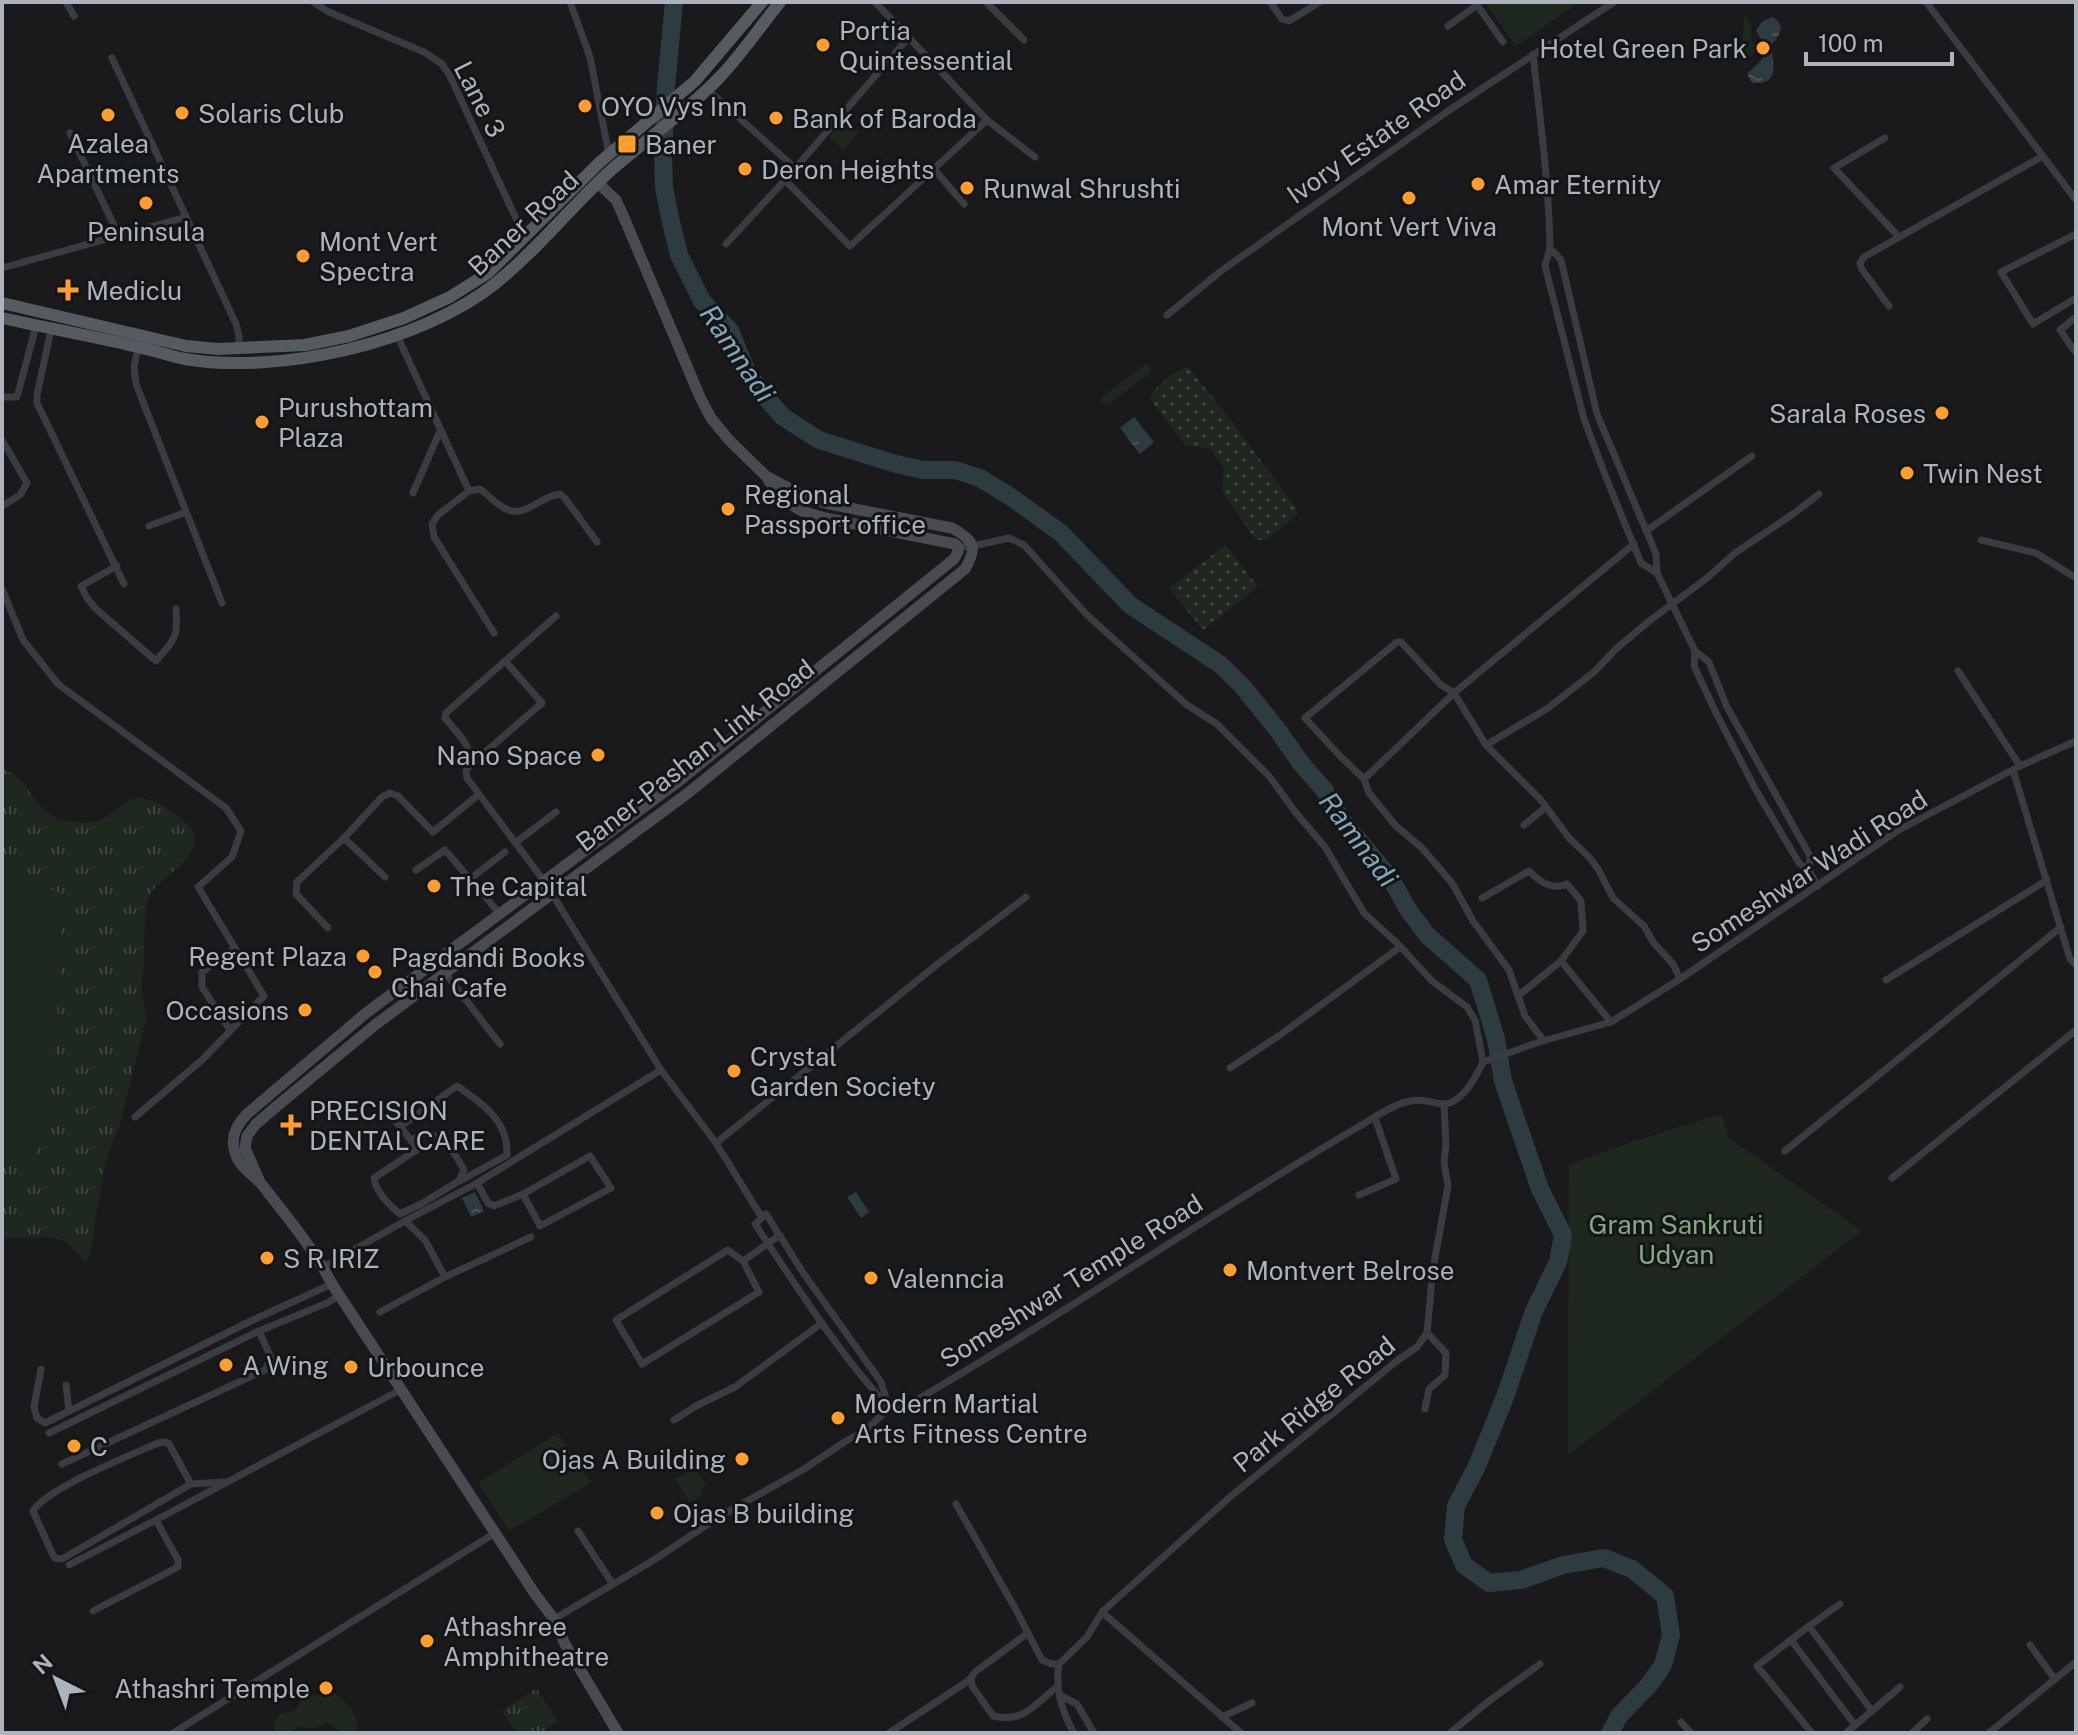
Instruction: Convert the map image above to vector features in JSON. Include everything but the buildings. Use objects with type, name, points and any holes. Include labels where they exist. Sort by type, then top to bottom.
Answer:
[{"type":"main road","name":"Baner Road","points":[[2,303],[186,346],[239,349],[305,345],[394,328],[488,273],[609,155],[695,81],[762,2]]},
{"type":"main road","name":"Baner Road","points":[[2,318],[183,359],[239,362],[326,355],[394,328],[456,309],[496,283],[598,183],[703,93],[780,2]]},
{"type":"street","points":[[66,2],[74,16]]},
{"type":"street","name":"Lane 3","points":[[313,2],[329,12],[424,52],[442,64],[525,238]]},
{"type":"street","points":[[582,2],[571,5],[590,57],[609,155]]},
{"type":"street","points":[[875,2],[987,120],[1035,157]]},
{"type":"street","points":[[986,2],[1024,40]]},
{"type":"street","points":[[1270,2],[1282,19],[1289,21],[1320,2]]},
{"type":"street","name":"Ivory Estate Road","points":[[1167,315],[1221,271],[1448,111],[1614,2]]},
{"type":"street","points":[[1926,2],[2076,200]]},
{"type":"street","points":[[1448,26],[1476,4],[1503,42]]},
{"type":"street","points":[[726,244],[909,37]]},
{"type":"street","points":[[1533,54],[1549,216],[1550,248],[1545,266],[1584,419],[1641,563],[1657,573]]},
{"type":"street","points":[[112,58],[236,324],[239,349]]},
{"type":"street","points":[[703,93],[795,168]]},
{"type":"street","points":[[785,180],[850,246],[987,120]]},
{"type":"street","points":[[70,133],[119,236]]},
{"type":"street","points":[[1885,138],[1834,168],[1899,237]]},
{"type":"street","points":[[1889,306],[1861,268],[1864,257],[2043,156]]},
{"type":"street","points":[[934,169],[964,204]]},
{"type":"street","points":[[598,183],[616,200],[705,407],[729,440],[766,476],[781,499],[802,511],[825,518],[947,542],[958,547],[1009,538],[1024,545],[1087,615],[1187,705],[1217,724],[1269,776],[1325,847],[1364,913],[1432,981],[1467,1007],[1475,1020],[1483,1062]]},
{"type":"street","points":[[2,268],[186,217]]},
{"type":"street","points":[[2076,234],[2001,272],[2033,324],[2076,298]]},
{"type":"street","points":[[1550,248],[1561,260],[1597,414],[1656,554],[1657,573],[1695,651],[1709,662],[1727,707],[1810,856],[1809,871]]},
{"type":"street","points":[[2076,317],[2060,330],[2076,353]]},
{"type":"street","points":[[2,397],[17,397],[36,326]]},
{"type":"street","points":[[394,328],[469,491]]},
{"type":"street","points":[[51,330],[37,403],[124,584]]},
{"type":"street","points":[[138,347],[134,367],[136,384],[222,603]]},
{"type":"street","points":[[413,493],[440,431]]},
{"type":"street","points":[[2,440],[27,483],[20,495],[2,506]]},
{"type":"street","points":[[1646,531],[1752,456]]},
{"type":"street","points":[[766,476],[808,498],[829,504],[952,528],[963,534],[973,546]]},
{"type":"street","points":[[494,633],[434,537],[432,524],[438,515],[469,491],[480,489],[510,512],[519,512],[543,498],[560,494],[597,542]]},
{"type":"street","points":[[1486,745],[1548,708],[1735,553],[1819,494]]},
{"type":"street","points":[[149,526],[186,512]]},
{"type":"street","points":[[1981,540],[2036,553],[2076,578]]},
{"type":"street","points":[[1364,779],[1454,693],[1634,544]]},
{"type":"street","name":"Baner-Pashan Link Road","points":[[260,1182],[245,1148],[247,1136],[256,1124],[375,1025],[688,793],[965,569],[973,556],[973,546]]},
{"type":"street","name":"Baner-Pashan Link Road","points":[[618,1733],[565,1644],[554,1619],[433,1440],[323,1267],[260,1182],[243,1169],[234,1151],[234,1133],[247,1114],[366,1013],[679,781],[954,559],[958,547]]},
{"type":"street","points":[[117,566],[81,586],[95,608],[156,661],[177,632],[176,609]]},
{"type":"street","points":[[2,589],[23,640],[58,684],[226,808],[241,831],[232,857],[198,887],[264,996],[202,1060],[135,1117]]},
{"type":"street","points":[[471,765],[472,755],[444,716],[556,616]]},
{"type":"street","points":[[1542,1042],[1525,1016],[1509,970],[1473,921],[1452,883],[1422,848],[1395,825],[1369,793],[1364,779],[1305,718],[1397,642],[1401,642],[1440,684],[1454,693],[1486,745],[1546,807],[1598,869],[1613,898],[1644,926],[1653,942],[1673,964],[1680,979]]},
{"type":"street","points":[[1695,651],[1694,666],[1757,792],[1799,863],[1809,871],[1818,886]]},
{"type":"street","points":[[505,661],[542,703],[471,765],[466,772],[467,778],[544,881],[661,1070],[716,1143],[762,1218]]},
{"type":"street","points":[[1958,671],[2017,768],[2070,959],[2076,965]]},
{"type":"street","name":"Someshwar Wadi Road","points":[[1611,1022],[1680,979],[1897,831],[2076,741]]},
{"type":"street","points":[[328,928],[296,894],[297,882],[382,797],[390,793],[398,796],[433,832],[478,795]]},
{"type":"street","points":[[1524,825],[1546,807]]},
{"type":"street","points":[[515,843],[556,812]]},
{"type":"street","points":[[344,838],[385,877]]},
{"type":"street","points":[[416,870],[445,850],[500,914]]},
{"type":"street","points":[[470,879],[505,852]]},
{"type":"street","points":[[1482,898],[1529,871],[1546,885],[1561,887],[1567,884],[1581,901],[1583,931],[1561,961],[1518,996]]},
{"type":"street","points":[[1886,980],[2047,880]]},
{"type":"street","points":[[716,1143],[1026,897]]},
{"type":"street","points":[[1785,1151],[2061,927]]},
{"type":"street","points":[[1230,1068],[1400,947]]},
{"type":"street","points":[[230,1030],[202,987],[202,972],[235,948]]},
{"type":"street","points":[[1444,1104],[1464,1092],[1483,1062],[1611,1022],[1561,961]]},
{"type":"street","points":[[445,973],[500,1044]]},
{"type":"street","points":[[1892,1178],[2076,1030]]},
{"type":"street","points":[[323,1267],[477,1183],[661,1070]]},
{"type":"street","points":[[393,1118],[400,1127],[418,1149],[374,1178],[375,1185],[400,1214],[507,1155],[502,1128],[483,1103],[457,1086],[400,1127]]},
{"type":"street","name":"Someshwar Temple Road","points":[[554,1619],[865,1431],[889,1408],[901,1409],[973,1367],[1317,1151],[1402,1103],[1423,1099],[1444,1104]]},
{"type":"street","name":"Park Ridge Road","points":[[1059,1664],[1087,1637],[1102,1612],[1230,1497],[1417,1347],[1427,1333],[1433,1269],[1448,1186],[1444,1162],[1444,1104]]},
{"type":"street","points":[[247,1114],[256,1124]]},
{"type":"street","points":[[1359,1195],[1396,1179],[1375,1118]]},
{"type":"street","points":[[411,1140],[426,1132],[442,1138],[464,1170],[459,1181]]},
{"type":"street","points":[[477,1183],[488,1203],[494,1206],[523,1194],[590,1156],[611,1188],[540,1226],[523,1194]]},
{"type":"street","points":[[766,1214],[804,1274],[881,1382],[889,1408],[822,1323],[755,1224],[766,1214]]},
{"type":"street","points":[[405,1221],[425,1240],[445,1277]]},
{"type":"street","points":[[743,1261],[780,1235]]},
{"type":"street","points":[[380,1312],[445,1277],[531,1237]]},
{"type":"street","points":[[728,1250],[743,1261],[759,1292],[642,1364],[616,1320],[728,1250]]},
{"type":"street","points":[[41,1369],[34,1407],[37,1418],[45,1423],[332,1284]]},
{"type":"street","points":[[49,1433],[340,1295]]},
{"type":"street","points":[[674,1420],[735,1387],[822,1323]]},
{"type":"street","points":[[62,1464],[265,1370],[271,1358],[259,1331]]},
{"type":"street","points":[[1425,1409],[1429,1389],[1445,1375],[1446,1353],[1427,1333]]},
{"type":"street","points":[[66,1385],[69,1411]]},
{"type":"street","points":[[69,1565],[402,1389]]},
{"type":"street","points":[[191,1484],[169,1444],[158,1443],[78,1480],[38,1503],[33,1511],[55,1558],[62,1559],[191,1484],[225,1482]]},
{"type":"street","points":[[956,1504],[1042,1660],[1059,1664],[1057,1687],[1064,1715],[1074,1733]]},
{"type":"street","points":[[93,1611],[178,1567],[178,1560],[156,1520]]},
{"type":"street","points":[[578,1531],[612,1583]]},
{"type":"street","points":[[173,1733],[495,1533]]},
{"type":"street","points":[[1812,1733],[1757,1666],[1840,1604]]},
{"type":"street","points":[[1102,1612],[1241,1733]]},
{"type":"street","points":[[1809,1626],[1872,1711]]},
{"type":"street","points":[[889,1733],[971,1678],[1028,1633]]},
{"type":"street","points":[[1791,1640],[1855,1725]]},
{"type":"street","points":[[2030,1645],[2055,1679]]},
{"type":"street","points":[[1989,1733],[2076,1662]]},
{"type":"street","points":[[1450,1733],[1540,1664]]},
{"type":"street","points":[[971,1678],[972,1686],[993,1716],[1008,1719],[1020,1717],[1057,1687]]},
{"type":"street","points":[[1846,1733],[1900,1687]]},
{"type":"street","points":[[1061,1696],[1077,1704],[1094,1733]]},
{"type":"street","points":[[1222,1717],[1252,1703]]},
{"type":"street","points":[[1912,1733],[1927,1719]]},
{"type":"street","points":[[1681,1722],[1691,1733]]},
{"type":"green space","points":[[1484,2],[1579,2],[1516,46]]},
{"type":"green space","points":[[1744,14],[1751,23],[1751,38],[1756,51],[1745,60],[1742,56]]},
{"type":"green space","points":[[845,119],[859,132],[843,150],[829,137]]},
{"type":"green space","points":[[1146,364],[1151,372],[1148,375],[1111,402],[1102,403],[1102,397]]},
{"type":"green space","points":[[1188,367],[1297,509],[1298,514],[1266,540],[1256,540],[1222,491],[1224,468],[1210,449],[1185,445],[1150,399],[1166,380]]},
{"type":"green space","points":[[1226,545],[1258,587],[1203,630],[1169,588]]},
{"type":"green space","points":[[2,768],[20,780],[41,806],[58,819],[93,822],[107,817],[126,802],[139,798],[173,812],[195,836],[190,854],[157,886],[148,900],[142,984],[146,1020],[120,1123],[106,1160],[92,1246],[86,1263],[65,1241],[52,1237],[2,1238]]},
{"type":"green space","points":[[2,865],[61,894],[57,1035],[34,1159],[2,1162]]},
{"type":"green space","name":"Gram Sankruti Udyan","points":[[1721,1114],[1730,1139],[1862,1231],[1568,1455],[1569,1165]]},
{"type":"green space","points":[[558,1433],[591,1483],[509,1531],[478,1483]]},
{"type":"green space","points":[[694,1468],[705,1483],[701,1495],[690,1503],[675,1479]]},
{"type":"green space","points":[[536,1688],[558,1721],[540,1733],[517,1733],[502,1711]]},
{"type":"green space","points":[[332,1692],[351,1709],[357,1721],[357,1733],[342,1733],[327,1722],[315,1728],[298,1727],[290,1733],[280,1733],[274,1729],[273,1725],[280,1714],[295,1710],[302,1697]]},
{"type":"water","points":[[1772,17],[1781,27],[1771,45],[1773,72],[1767,81],[1752,83],[1747,74],[1765,53],[1756,30],[1763,21]]},
{"type":"water","points":[[1134,417],[1154,442],[1140,454],[1120,428]]},
{"type":"water","points":[[475,1192],[484,1211],[471,1217],[462,1198]]},
{"type":"water","points":[[856,1192],[869,1212],[861,1218],[847,1197]]},
{"type":"waterway","name":"Ramnadi","points":[[674,2],[663,155],[664,187],[670,218],[679,255],[702,301],[730,331],[748,374],[767,399],[783,417],[819,440],[896,464],[923,470],[955,470],[980,478],[1061,533],[1130,605],[1221,665],[1244,688],[1325,791],[1341,819],[1391,879],[1427,935],[1478,980],[1496,1039],[1503,1081],[1540,1189],[1563,1235],[1558,1262],[1534,1311],[1505,1397],[1476,1468],[1456,1506],[1453,1539],[1464,1565],[1489,1583],[1521,1580],[1563,1565],[1604,1558],[1632,1569],[1665,1596],[1671,1635],[1663,1665],[1649,1685],[1619,1716],[1610,1733]]},
{"type":"place","name":"Portia Quintessential","points":[[823,45]]},
{"type":"place","name":"Hotel Green Park","points":[[1763,48]]},
{"type":"place","name":"OYO Vys Inn","points":[[585,106]]},
{"type":"place","name":"Solaris Club","points":[[182,113]]},
{"type":"place","name":"Azalea Apartments","points":[[108,115]]},
{"type":"place","name":"Bank of Baroda","points":[[776,118]]},
{"type":"place","name":"Baner","points":[[627,144]]},
{"type":"place","name":"Deron Heights","points":[[745,169]]},
{"type":"place","name":"Amar Eternity","points":[[1478,184]]},
{"type":"place","name":"Runwal Shrushti","points":[[967,188]]},
{"type":"place","name":"Mont Vert Viva","points":[[1409,198]]},
{"type":"place","name":"Peninsula","points":[[146,203]]},
{"type":"place","name":"Mont Vert Spectra","points":[[303,256]]},
{"type":"place","name":"Mediclu","points":[[68,290]]},
{"type":"place","name":"Sarala Roses","points":[[1942,413]]},
{"type":"place","name":"Purushottam Plaza","points":[[262,422]]},
{"type":"place","name":"Twin Nest","points":[[1907,473]]},
{"type":"place","name":"Regional Passport office","points":[[728,509]]},
{"type":"place","name":"Nano Space","points":[[598,755]]},
{"type":"place","name":"The Capital","points":[[434,886]]},
{"type":"place","name":"Regent Plaza","points":[[363,956]]},
{"type":"place","name":"Pagdandi Books Chai Cafe","points":[[375,972]]},
{"type":"place","name":"Occasions","points":[[305,1010]]},
{"type":"place","name":"Crystal Garden Society","points":[[734,1071]]},
{"type":"place","name":"PRECISION DENTAL CARE","points":[[291,1125]]},
{"type":"place","name":"S R IRIZ","points":[[267,1258]]},
{"type":"place","name":"Montvert Belrose","points":[[1230,1270]]},
{"type":"place","name":"Valenncia","points":[[871,1278]]},
{"type":"place","name":"A Wing","points":[[226,1365]]},
{"type":"place","name":"Urbounce","points":[[351,1367]]},
{"type":"place","name":"Modern Martial Arts Fitness Centre","points":[[838,1418]]},
{"type":"place","name":"C","points":[[74,1446]]},
{"type":"place","name":"Ojas A Building","points":[[742,1459]]},
{"type":"place","name":"Ojas B building","points":[[657,1513]]},
{"type":"place","name":"Athashree Amphitheatre","points":[[427,1641]]},
{"type":"place","name":"Athashri Temple","points":[[326,1688]]}]
